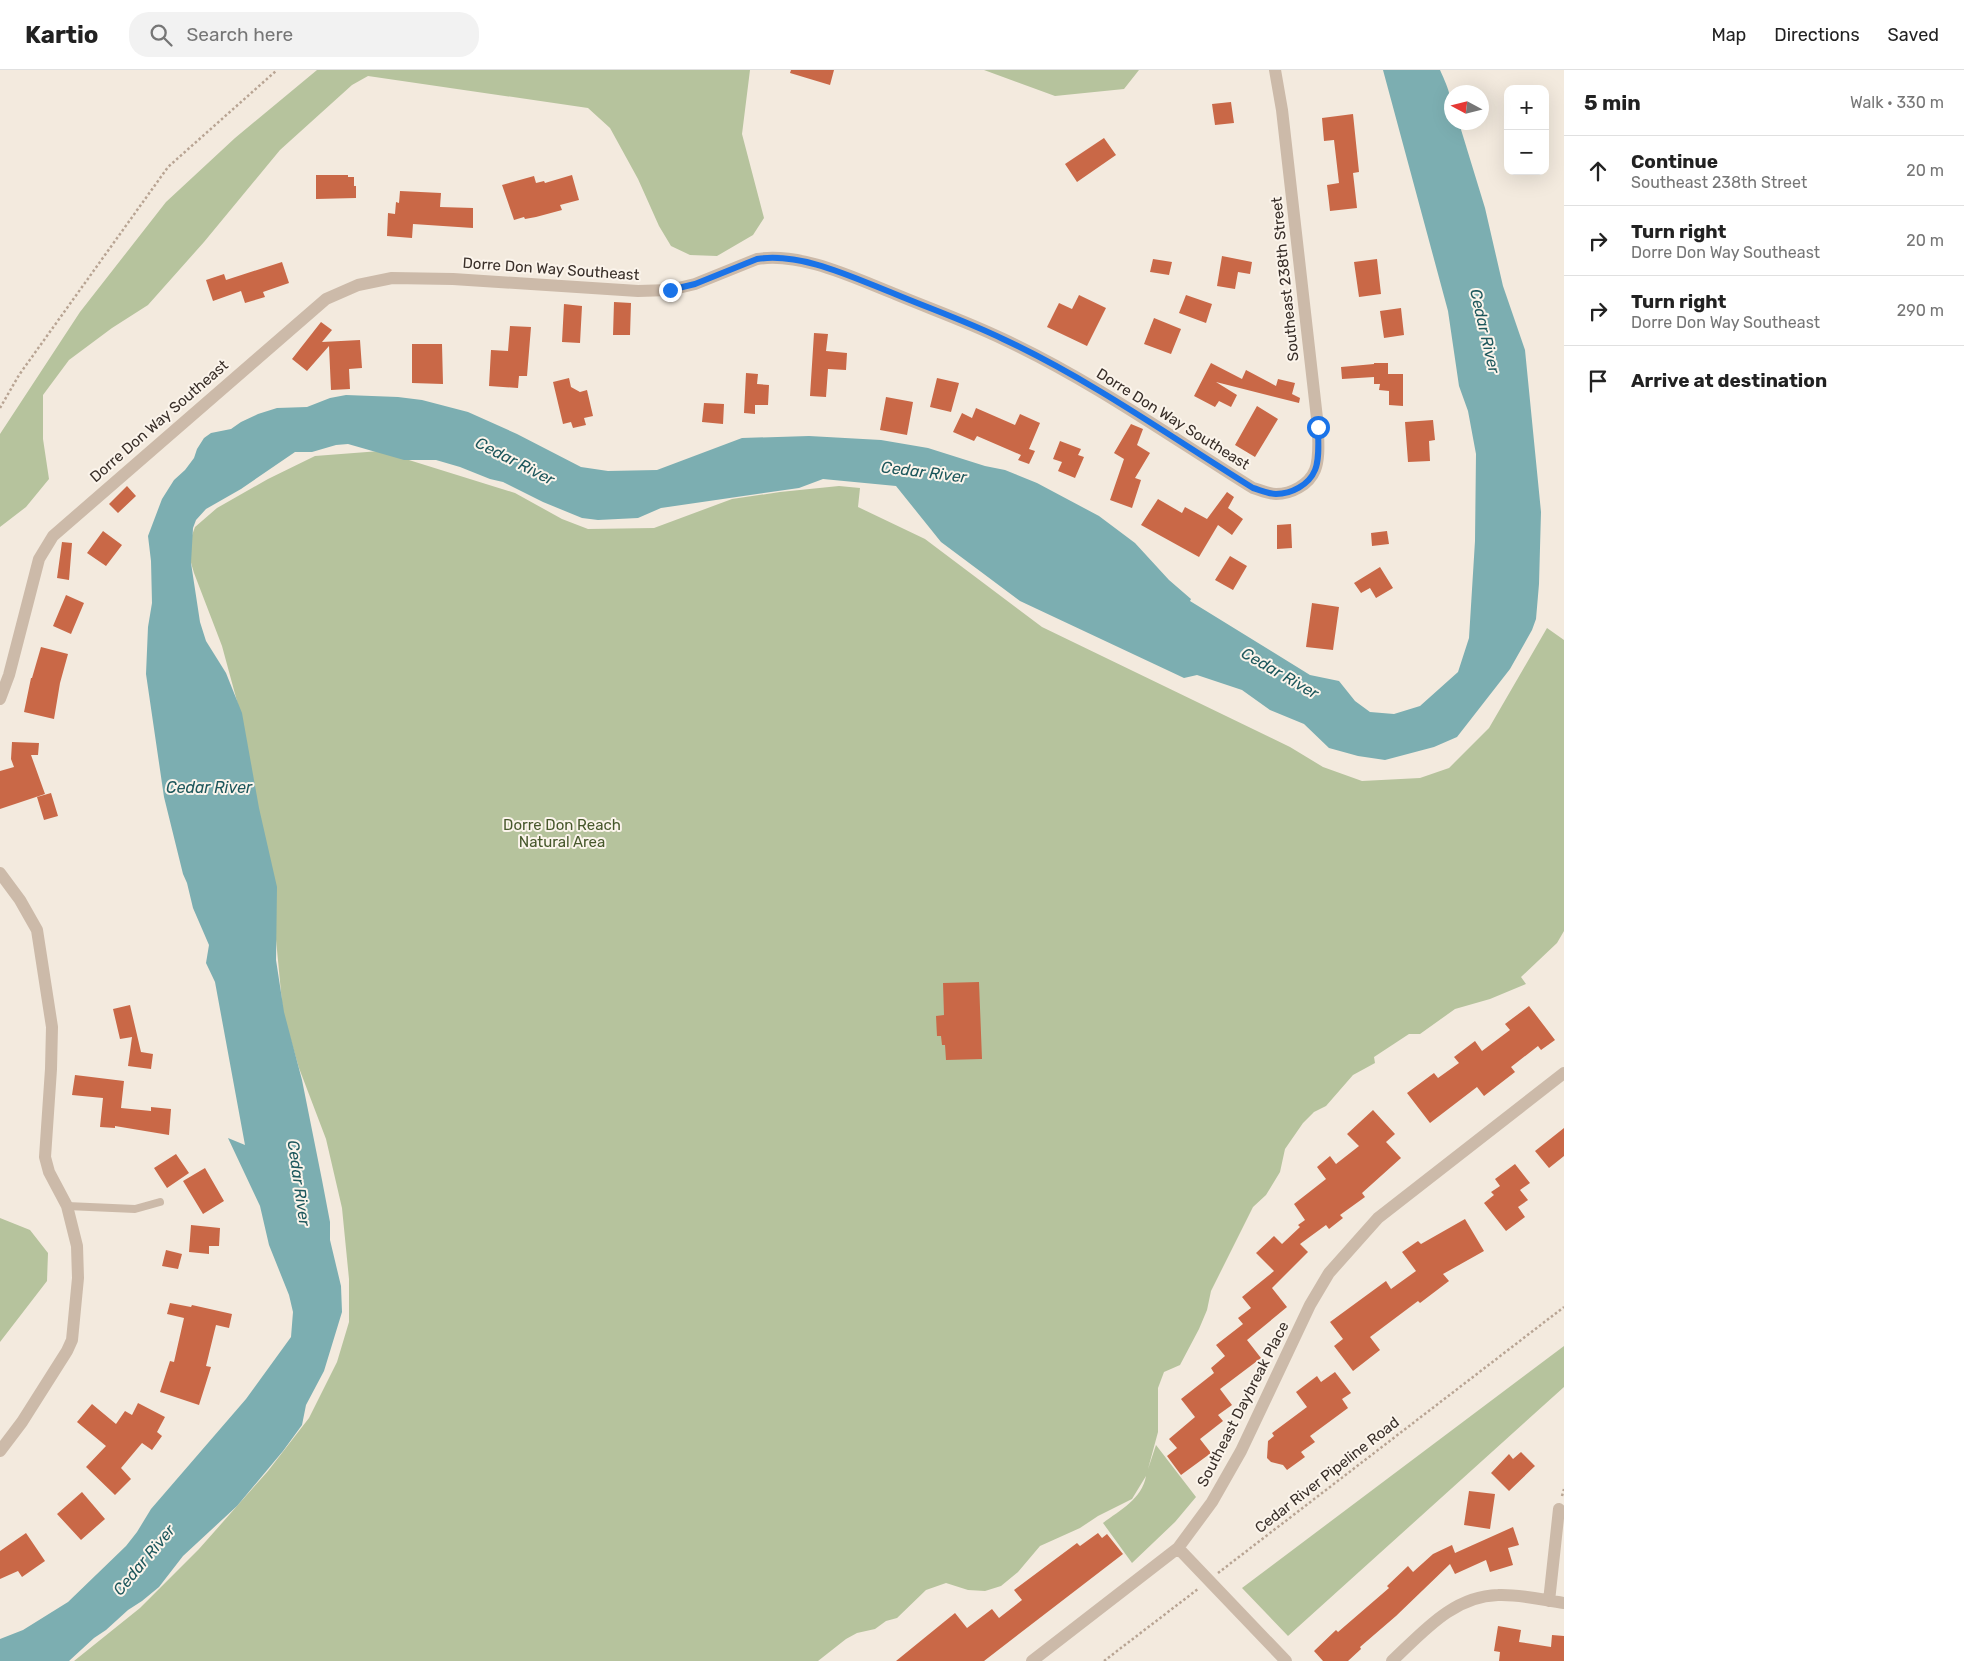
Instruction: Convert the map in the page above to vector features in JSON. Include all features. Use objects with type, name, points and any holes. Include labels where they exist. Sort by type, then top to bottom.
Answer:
[{"type":"street","name":"Southeast 238th Street","points":[[1275,70],[1282,110],[1318,427],[1318,458],[1315,471],[1306,483]]},
{"type":"street","name":"Dorre Don Way Southeast","points":[[0,699],[9,675],[39,559],[53,536],[326,299],[358,285],[392,278],[453,279],[638,291],[670,290],[695,284],[757,259],[791,259],[848,275],[1003,338],[1107,394],[1253,488],[1274,494],[1291,492],[1306,483]]},
{"type":"street","points":[[0,873],[20,900],[37,930],[52,1026],[45,1157],[49,1172],[67,1206],[77,1246],[78,1278],[72,1340],[22,1422],[0,1451]]},
{"type":"street","name":"Southeast Daybreak Place","points":[[1032,1661],[1178,1548],[1212,1502],[1241,1451],[1310,1305],[1329,1273],[1378,1218],[1564,1073]]},
{"type":"street","points":[[1549,1601],[1558,1509]]},
{"type":"street","points":[[1178,1548],[1286,1661]]},
{"type":"street","points":[[1392,1661],[1434,1621],[1458,1605],[1476,1598],[1506,1595],[1564,1603]]},
{"type":"lane","points":[[67,1206],[135,1209],[160,1202]]},
{"type":"path","points":[[0,408],[19,375],[168,167],[277,70]]},
{"type":"path","name":"Cedar River Pipeline Road","points":[[1104,1661],[1564,1307]]},
{"type":"green space","points":[[317,70],[750,70],[742,134],[764,218],[753,235],[717,256],[690,255],[671,246],[610,128],[588,108],[368,76],[352,85],[280,150],[204,242],[148,305],[112,328],[69,360],[43,395],[43,439],[49,479],[26,507],[0,527],[0,434],[80,312],[166,202],[235,138]]},
{"type":"green space","points":[[984,70],[1139,70],[1124,89],[1055,96]]},
{"type":"green space","name":"Dorre Don Reach Natural Area","points":[[380,451],[515,493],[562,519],[588,529],[654,528],[732,499],[839,486],[860,488],[858,507],[925,539],[1042,627],[1290,747],[1323,767],[1362,781],[1420,778],[1449,768],[1489,728],[1547,628],[1564,640],[1564,931],[1557,943],[1521,977],[1526,984],[1490,999],[1455,1009],[1420,1034],[1409,1034],[1374,1057],[1375,1063],[1353,1075],[1326,1106],[1314,1112],[1303,1123],[1285,1149],[1280,1172],[1266,1195],[1253,1207],[1211,1291],[1207,1310],[1180,1365],[1164,1372],[1158,1388],[1158,1432],[1148,1469],[1156,1445],[1196,1497],[1175,1522],[1132,1563],[1103,1523],[1135,1498],[1144,1484],[1146,1476],[1132,1499],[1098,1516],[1080,1528],[1040,1546],[1018,1572],[1001,1586],[985,1591],[968,1590],[946,1583],[926,1590],[897,1618],[886,1621],[875,1629],[857,1633],[846,1639],[818,1661],[74,1661],[140,1608],[199,1549],[268,1471],[309,1418],[337,1362],[349,1322],[349,1279],[342,1208],[326,1139],[299,1068],[283,1013],[273,908],[241,716],[222,646],[194,573],[187,549],[195,527],[217,508],[268,479],[315,456]]},
{"type":"green space","points":[[0,1218],[30,1230],[48,1253],[47,1281],[0,1342]]},
{"type":"green space","points":[[1564,1346],[1564,1387],[1288,1636],[1242,1588]]},
{"type":"water","name":"Cedar River","points":[[1383,70],[1440,70],[1446,85],[1444,85],[1444,130],[1461,130],[1485,208],[1503,286],[1525,350],[1541,512],[1536,619],[1532,630],[1510,669],[1457,737],[1434,747],[1385,760],[1358,756],[1329,748],[1304,724],[1270,710],[1242,690],[1197,675],[1184,678],[1020,601],[941,542],[896,486],[823,479],[799,488],[661,508],[638,518],[598,520],[582,518],[543,502],[503,482],[460,467],[436,460],[404,460],[348,444],[336,445],[312,452],[295,452],[241,489],[206,509],[196,520],[193,528],[191,563],[200,622],[206,641],[226,673],[242,713],[259,808],[277,887],[276,960],[284,1012],[302,1080],[322,1180],[330,1222],[330,1240],[341,1286],[342,1312],[324,1371],[306,1405],[302,1425],[237,1506],[183,1556],[159,1587],[128,1610],[69,1661],[0,1661],[0,1639],[23,1630],[68,1602],[126,1546],[151,1509],[246,1399],[291,1337],[293,1312],[289,1295],[269,1245],[260,1206],[228,1138],[245,1145],[215,982],[206,963],[209,945],[193,908],[164,797],[146,674],[148,627],[152,603],[151,561],[148,536],[162,499],[174,480],[194,458],[204,438],[211,433],[231,429],[258,414],[277,408],[307,407],[330,398],[346,395],[422,400],[468,412],[517,434],[581,467],[608,471],[657,470],[742,438],[809,436],[881,440],[928,448],[985,466],[1005,470],[1037,483],[1099,516],[1135,543],[1169,580],[1191,599],[1190,601],[1310,675],[1339,681],[1355,701],[1370,712],[1394,714],[1420,706],[1458,672],[1469,638],[1475,541],[1476,454],[1468,411],[1459,386],[1448,311]]},
{"type":"building","points":[[791,70],[834,70],[830,85],[790,73]]},
{"type":"building","points":[[1231,102],[1234,123],[1215,125],[1212,104]]},
{"type":"building","points":[[1353,114],[1359,172],[1353,173],[1357,208],[1330,211],[1327,185],[1339,183],[1334,140],[1324,141],[1322,118]]},
{"type":"building","points":[[1104,138],[1116,155],[1077,182],[1065,164]]},
{"type":"building","points":[[316,175],[348,175],[348,177],[354,177],[356,198],[316,199]]},
{"type":"building","points":[[572,175],[579,200],[560,205],[562,210],[536,217],[525,219],[524,217],[514,220],[502,185],[534,176],[536,183],[544,181],[545,183]]},
{"type":"building","points":[[400,191],[441,193],[440,207],[473,208],[473,228],[413,224],[412,238],[387,236],[388,213],[395,214],[396,202],[399,203]]},
{"type":"building","points":[[1222,256],[1252,262],[1250,274],[1238,272],[1235,289],[1217,286]]},
{"type":"building","points":[[1153,259],[1172,262],[1169,275],[1150,272]]},
{"type":"building","points":[[1377,259],[1381,294],[1359,297],[1354,262]]},
{"type":"building","points":[[282,262],[289,283],[263,292],[265,297],[245,303],[241,291],[213,301],[206,280],[224,274],[226,280]]},
{"type":"building","points":[[1079,295],[1106,308],[1087,346],[1047,327],[1059,303],[1072,309]]},
{"type":"building","points":[[1186,295],[1212,304],[1206,323],[1179,313]]},
{"type":"building","points":[[614,302],[631,303],[630,335],[613,335]]},
{"type":"building","points":[[564,304],[582,306],[580,343],[562,342]]},
{"type":"building","points":[[1401,308],[1404,335],[1384,338],[1380,311]]},
{"type":"building","points":[[1154,318],[1181,329],[1171,354],[1144,344]]},
{"type":"building","points":[[321,322],[332,330],[322,342],[360,340],[362,368],[349,369],[350,389],[331,390],[329,346],[307,371],[292,359]]},
{"type":"building","points":[[510,326],[531,327],[527,376],[519,376],[518,388],[489,386],[491,350],[508,351]]},
{"type":"building","points":[[814,333],[828,334],[826,351],[847,353],[846,370],[828,369],[826,397],[810,396]]},
{"type":"building","points":[[412,344],[442,344],[443,384],[412,383]]},
{"type":"building","points":[[1211,363],[1242,379],[1246,370],[1276,386],[1278,379],[1295,383],[1292,394],[1300,398],[1299,403],[1216,382],[1237,395],[1231,407],[1219,401],[1215,407],[1194,396]]},
{"type":"building","points":[[1388,363],[1388,374],[1403,374],[1403,406],[1389,405],[1389,391],[1379,390],[1380,384],[1374,384],[1374,377],[1342,379],[1341,367]]},
{"type":"building","points":[[746,373],[758,374],[757,384],[769,385],[768,405],[755,405],[755,414],[744,413]]},
{"type":"building","points":[[569,378],[571,387],[580,392],[587,390],[593,416],[584,418],[586,425],[573,428],[571,422],[563,424],[553,382]]},
{"type":"building","points":[[937,378],[959,383],[951,412],[930,407]]},
{"type":"building","points":[[886,397],[913,402],[907,435],[880,430]]},
{"type":"building","points":[[704,403],[724,404],[723,424],[702,422]]},
{"type":"building","points":[[1257,406],[1278,419],[1255,457],[1235,445]]},
{"type":"building","points":[[976,408],[1015,425],[1020,414],[1040,423],[1029,449],[1035,451],[1029,464],[1018,460],[1021,455],[977,436],[974,441],[953,432],[962,413],[972,418]]},
{"type":"building","points":[[1433,420],[1435,440],[1429,441],[1430,461],[1408,462],[1405,422]]},
{"type":"building","points":[[1131,424],[1143,429],[1137,445],[1150,453],[1135,478],[1141,480],[1132,508],[1110,500],[1124,459],[1114,453]]},
{"type":"building","points":[[1060,441],[1081,449],[1078,455],[1084,457],[1075,478],[1058,471],[1062,462],[1053,459]]},
{"type":"building","points":[[127,486],[136,496],[118,513],[109,504]]},
{"type":"building","points":[[1227,492],[1234,497],[1228,508],[1243,519],[1232,535],[1218,525],[1199,557],[1141,525],[1158,499],[1182,513],[1185,507],[1207,519]]},
{"type":"building","points":[[1291,524],[1292,548],[1277,549],[1277,525]]},
{"type":"building","points":[[103,531],[122,545],[106,566],[87,553]]},
{"type":"building","points":[[1387,531],[1389,544],[1372,546],[1371,533]]},
{"type":"building","points":[[62,542],[72,543],[69,580],[57,578]]},
{"type":"building","points":[[1230,556],[1247,566],[1233,590],[1215,580]]},
{"type":"building","points":[[1380,567],[1393,588],[1376,598],[1370,588],[1361,593],[1354,583]]},
{"type":"building","points":[[66,595],[84,603],[71,634],[53,626]]},
{"type":"building","points":[[1312,603],[1339,607],[1333,650],[1306,647]]},
{"type":"building","points":[[41,647],[68,654],[60,683],[54,719],[24,712],[31,678]]},
{"type":"building","points":[[12,742],[39,743],[38,755],[31,755],[45,794],[0,809],[0,771],[14,767],[11,759]]},
{"type":"building","points":[[51,793],[58,816],[44,820],[37,797]]},
{"type":"building","points":[[979,982],[982,1059],[946,1060],[945,1045],[942,1045],[941,1036],[937,1036],[936,1016],[944,1015],[943,983]]},
{"type":"building","points":[[130,1005],[141,1052],[153,1054],[151,1069],[128,1066],[132,1037],[120,1039],[113,1009]]},
{"type":"building","points":[[1529,1006],[1555,1040],[1541,1050],[1538,1046],[1511,1067],[1515,1072],[1484,1096],[1477,1087],[1430,1123],[1407,1093],[1434,1073],[1438,1078],[1459,1063],[1454,1057],[1475,1041],[1482,1051],[1510,1030],[1505,1024]]},
{"type":"building","points":[[75,1075],[124,1081],[121,1108],[151,1111],[151,1107],[171,1109],[169,1135],[115,1126],[115,1128],[100,1127],[103,1098],[72,1095]]},
{"type":"building","points":[[1373,1110],[1395,1134],[1386,1142],[1401,1158],[1362,1193],[1365,1197],[1340,1215],[1343,1218],[1329,1229],[1326,1225],[1300,1244],[1308,1252],[1272,1288],[1287,1307],[1247,1340],[1261,1358],[1220,1389],[1232,1405],[1218,1415],[1223,1421],[1200,1439],[1211,1453],[1181,1475],[1167,1456],[1177,1448],[1169,1439],[1195,1417],[1181,1399],[1214,1373],[1211,1368],[1225,1356],[1216,1345],[1243,1324],[1238,1318],[1251,1308],[1242,1297],[1274,1271],[1256,1253],[1274,1236],[1282,1244],[1300,1227],[1298,1225],[1305,1220],[1294,1204],[1326,1179],[1317,1167],[1330,1156],[1336,1164],[1359,1146],[1347,1134]]},
{"type":"building","points":[[1564,1128],[1564,1156],[1549,1168],[1535,1151]]},
{"type":"building","points":[[176,1154],[189,1173],[167,1188],[154,1168]]},
{"type":"building","points":[[1515,1164],[1530,1183],[1520,1190],[1528,1200],[1518,1207],[1525,1217],[1506,1231],[1484,1203],[1494,1195],[1491,1192],[1500,1186],[1495,1179]]},
{"type":"building","points":[[205,1168],[224,1201],[203,1214],[183,1181]]},
{"type":"building","points":[[1465,1219],[1484,1251],[1443,1274],[1449,1281],[1420,1303],[1418,1301],[1370,1337],[1380,1350],[1353,1371],[1334,1346],[1343,1339],[1330,1322],[1386,1281],[1391,1289],[1416,1271],[1402,1252],[1418,1241],[1421,1244]]},
{"type":"building","points":[[191,1225],[220,1228],[219,1246],[209,1246],[209,1254],[189,1252]]},
{"type":"building","points":[[166,1250],[182,1254],[178,1269],[162,1266]]},
{"type":"building","points":[[170,1303],[191,1307],[192,1305],[232,1314],[229,1328],[216,1325],[206,1366],[211,1367],[199,1405],[160,1392],[170,1361],[174,1362],[184,1318],[167,1314]]},
{"type":"building","points":[[1335,1372],[1351,1393],[1342,1399],[1348,1408],[1310,1436],[1315,1442],[1301,1452],[1305,1457],[1287,1470],[1283,1465],[1271,1462],[1267,1458],[1268,1441],[1274,1436],[1272,1433],[1307,1407],[1296,1392],[1317,1376],[1321,1382]]},
{"type":"building","points":[[138,1403],[165,1417],[157,1432],[162,1436],[152,1450],[142,1443],[121,1468],[131,1479],[115,1495],[86,1467],[106,1446],[77,1422],[92,1404],[116,1424],[125,1411],[132,1415]]},
{"type":"building","points":[[1521,1452],[1535,1466],[1509,1491],[1491,1473],[1509,1454],[1513,1459]]},
{"type":"building","points":[[1469,1491],[1495,1494],[1490,1529],[1464,1525]]},
{"type":"building","points":[[82,1492],[105,1519],[81,1540],[57,1514]]},
{"type":"building","points":[[1513,1527],[1519,1545],[1508,1548],[1513,1565],[1490,1572],[1486,1560],[1455,1574],[1450,1564],[1396,1616],[1360,1647],[1361,1649],[1348,1661],[1323,1661],[1314,1651],[1336,1630],[1338,1632],[1389,1588],[1387,1586],[1408,1566],[1413,1572],[1433,1554],[1452,1545],[1455,1553]]},
{"type":"building","points":[[26,1533],[45,1561],[22,1577],[18,1571],[0,1579],[0,1551]]},
{"type":"building","points":[[1098,1533],[1102,1538],[1107,1534],[1123,1554],[984,1661],[896,1661],[955,1613],[967,1628],[992,1609],[999,1618],[1022,1600],[1014,1590],[1077,1543],[1080,1546]]},
{"type":"building","points":[[1498,1626],[1521,1630],[1519,1642],[1551,1647],[1552,1635],[1564,1636],[1564,1661],[1499,1661],[1500,1652],[1494,1651]]},
{"type":"route","points":[[670,290],[695,284],[757,259],[766,258],[791,259],[848,275],[1003,338],[1107,394],[1253,488],[1274,494],[1291,492],[1306,483],[1315,471],[1318,458],[1318,427]]}]
